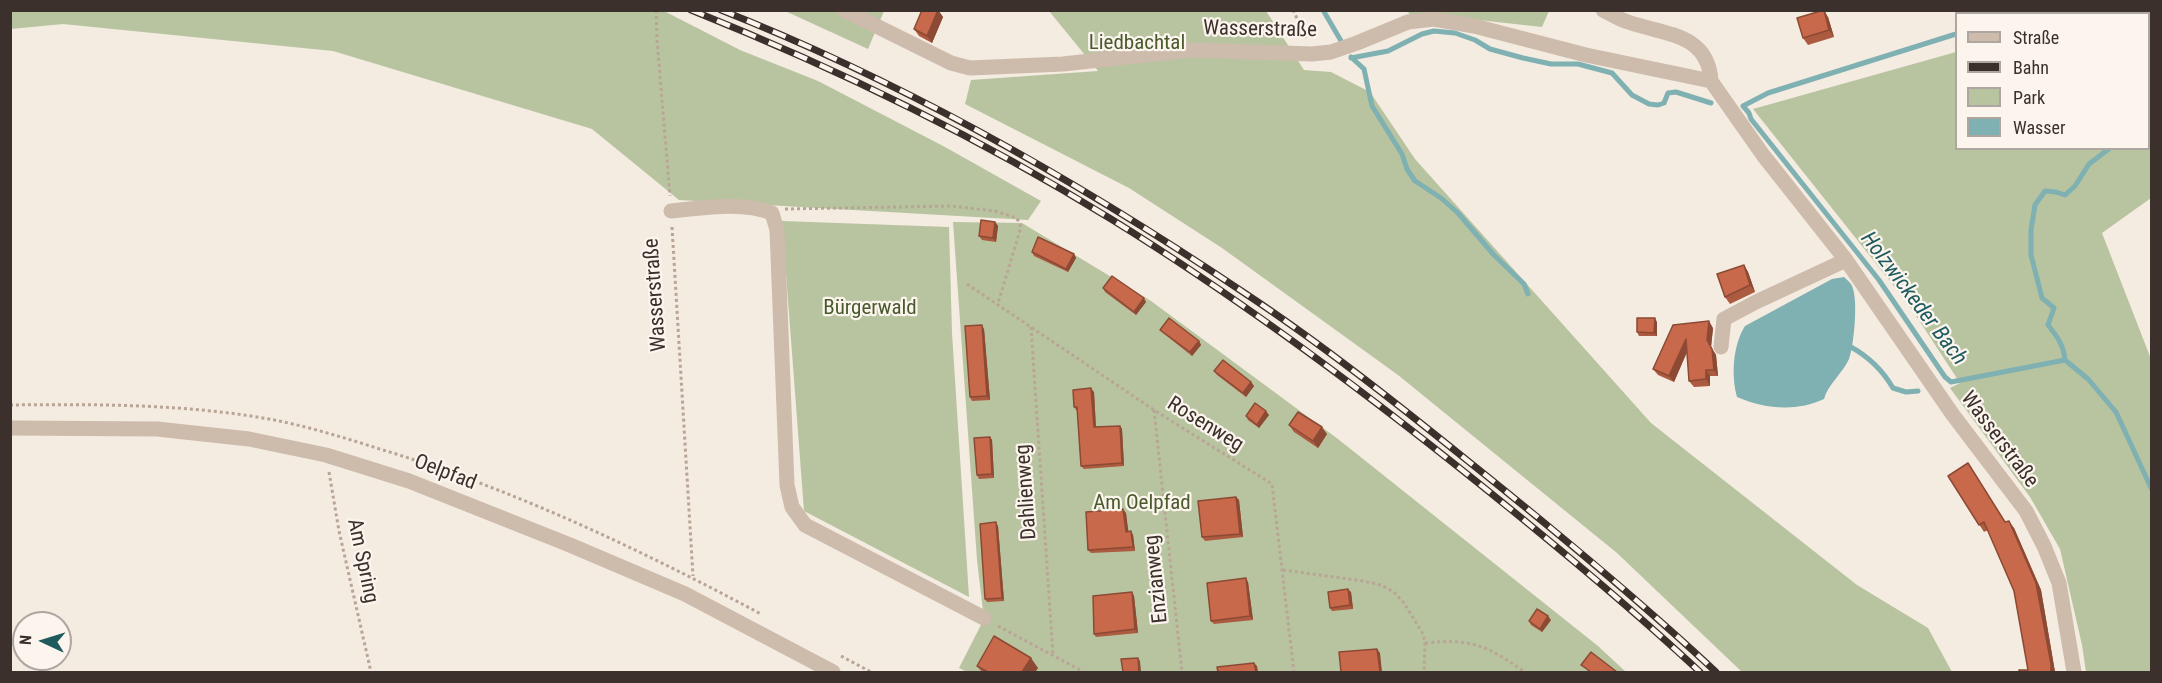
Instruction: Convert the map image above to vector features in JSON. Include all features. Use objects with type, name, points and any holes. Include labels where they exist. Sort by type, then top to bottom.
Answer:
[{"type":"street","name":"Wasserstraße","points":[[844,10],[951,63],[970,68],[1063,64],[1191,50],[1312,54],[1331,52],[1408,22],[1422,19],[1446,20],[1575,53],[1711,73],[1763,155],[1846,260],[1953,415],[2026,511],[2059,583],[2074,672]]},
{"type":"street","points":[[1603,10],[1626,22],[1677,36],[1695,45],[1703,53],[1711,73]]},
{"type":"street","points":[[671,211],[708,207],[758,207],[772,213],[777,230],[787,485],[792,507],[805,525],[984,618]]},
{"type":"street","points":[[1721,347],[1724,319],[1755,302],[1846,260]]},
{"type":"street","name":"Oelpfad","points":[[10,428],[157,429],[249,439],[326,455],[409,480],[685,594],[833,672]]},
{"type":"path","name":"Wasserstraße","points":[[657,10],[657,40],[671,211],[693,577]]},
{"type":"path","points":[[1293,10],[1303,28],[1312,54]]},
{"type":"path","points":[[772,213],[786,209],[951,206],[995,211],[1017,218],[1021,227],[998,303]]},
{"type":"path","name":"Rosenweg","points":[[967,284],[1154,410],[1272,484],[1294,672]]},
{"type":"path","name":"Dahlienweg","points":[[1031,327],[1053,655]]},
{"type":"path","name":"Enzianweg","points":[[1154,410],[1182,672]]},
{"type":"path","name":"Am Spring","points":[[326,455],[339,531],[371,672]]},
{"type":"path","points":[[1283,570],[1381,585],[1394,592],[1417,622],[1425,643],[1425,672]]},
{"type":"path","points":[[984,618],[1084,672]]},
{"type":"path","points":[[1425,643],[1446,641],[1474,643],[1495,652],[1525,672]]},
{"type":"green space","points":[[11,10],[664,11],[740,50],[818,81],[945,147],[1041,201],[1028,220],[679,200],[592,129],[333,51],[63,24],[11,29]]},
{"type":"green space","points":[[2080,10],[2151,11],[2151,198],[2102,233],[2151,359],[2151,672],[2086,672],[2060,549],[2030,497],[1950,388],[1960,383],[1909,305],[1753,109],[1955,52],[1955,150],[2150,150],[2150,12],[2074,12]]},
{"type":"green space","points":[[785,11],[884,11],[868,49]]},
{"type":"green space","name":"Liedbachtal","points":[[1049,11],[1266,11],[1304,70],[1331,72],[1370,92],[1415,159],[1651,423],[1857,585],[1928,628],[1952,672],[1742,672],[1617,553],[1398,375],[1222,248],[1129,188],[965,104],[971,80],[1098,71]]},
{"type":"green space","points":[[1407,11],[1549,11],[1542,27],[1460,18],[1411,16]]},
{"type":"green space","name":"Bürgerwald","points":[[782,221],[949,227],[952,333],[969,597],[804,511]]},
{"type":"green space","name":"Am Oelpfad","points":[[953,222],[1022,223],[1151,301],[1338,439],[1598,646],[1626,672],[967,672],[959,668],[984,619],[977,560]]},
{"type":"water","points":[[1844,277],[1851,284],[1855,299],[1853,343],[1849,359],[1824,399],[1803,406],[1780,407],[1758,404],[1737,397],[1734,360],[1745,326],[1832,279]]},
{"type":"building","points":[[922,10],[938,10],[927,36],[914,29]]},
{"type":"building","points":[[1824,10],[1829,30],[1803,38],[1797,18]]},
{"type":"building","points":[[981,220],[995,222],[993,238],[979,236]]},
{"type":"building","points":[[1038,237],[1074,254],[1066,269],[1032,252]]},
{"type":"building","points":[[1744,265],[1750,285],[1725,297],[1717,274]]},
{"type":"building","points":[[1112,276],[1144,298],[1134,312],[1103,288]]},
{"type":"building","points":[[1169,318],[1199,341],[1190,352],[1160,330]]},
{"type":"building","points":[[1637,318],[1655,318],[1654,333],[1637,332]]},
{"type":"building","points":[[1709,321],[1707,340],[1712,349],[1714,370],[1706,370],[1706,379],[1689,381],[1686,339],[1669,376],[1653,369],[1673,325]]},
{"type":"building","points":[[982,325],[987,396],[970,397],[965,326]]},
{"type":"building","points":[[1223,360],[1251,382],[1243,393],[1214,371]]},
{"type":"building","points":[[1091,388],[1094,427],[1120,426],[1122,463],[1081,466],[1077,407],[1074,407],[1073,390]]},
{"type":"building","points":[[1255,403],[1266,411],[1257,425],[1246,416]]},
{"type":"building","points":[[1298,412],[1322,427],[1313,441],[1289,425]]},
{"type":"building","points":[[990,437],[992,474],[977,475],[974,438]]},
{"type":"building","points":[[1968,463],[2005,522],[2009,521],[2036,583],[2051,672],[2019,672],[2019,670],[2028,670],[2014,591],[1984,522],[1979,525],[1948,476]]},
{"type":"building","points":[[1236,497],[1240,534],[1202,537],[1198,501]]},
{"type":"building","points":[[1123,509],[1126,532],[1131,531],[1133,547],[1088,550],[1086,512]]},
{"type":"building","points":[[996,522],[1002,598],[985,599],[980,524]]},
{"type":"building","points":[[1246,578],[1250,616],[1211,621],[1207,583]]},
{"type":"building","points":[[1348,589],[1350,605],[1330,608],[1328,592]]},
{"type":"building","points":[[1132,592],[1135,629],[1094,634],[1093,596]]},
{"type":"building","points":[[1537,609],[1548,616],[1540,629],[1529,621]]},
{"type":"building","points":[[994,636],[1031,658],[1022,672],[988,672],[977,666]]},
{"type":"building","points":[[1377,649],[1380,672],[1341,672],[1339,652]]},
{"type":"building","points":[[1591,652],[1617,672],[1591,672],[1581,665]]},
{"type":"building","points":[[1138,658],[1139,672],[1123,672],[1121,659]]},
{"type":"building","points":[[1254,663],[1256,672],[1218,672],[1217,667]]},
{"type":"waterway","name":"Holzwickeder Bach","points":[[1323,10],[1344,46]]},
{"type":"waterway","points":[[2028,12],[2033,10]]},
{"type":"waterway","name":"Holzwickeder Bach","points":[[1351,58],[1388,51],[1422,34],[1434,31],[1455,33],[1475,40],[1490,49],[1523,58],[1551,64],[1578,64],[1612,73],[1632,95],[1649,104],[1664,103],[1668,93],[1676,92],[1711,103]]},
{"type":"waterway","name":"Holzwickeder Bach","points":[[1955,34],[1768,93],[1743,106],[1879,280],[1945,377],[1951,382],[2065,360],[2060,341],[2048,325],[2054,308],[2042,298],[2031,255],[2031,230],[2035,205],[2045,191],[2065,195],[2075,186],[2089,164],[2107,150]]},
{"type":"waterway","name":"Holzwickeder Bach","points":[[1351,57],[1364,69],[1372,106],[1402,154],[1407,169],[1415,181],[1441,198],[1458,213],[1494,255],[1524,284],[1528,294]]},
{"type":"waterway","points":[[1851,347],[1875,365],[1893,388],[1906,392],[1918,391]]},
{"type":"waterway","points":[[2065,360],[2088,379],[2116,412],[2152,490]]},
{"type":"railway","points":[[691,10],[853,80],[958,132],[1061,189],[1159,249],[1344,378],[1433,447],[1590,575],[1700,672]]},
{"type":"railway","points":[[721,10],[858,70],[991,138],[1120,213],[1246,294],[1359,375],[1500,487],[1625,591],[1716,672]]}]
